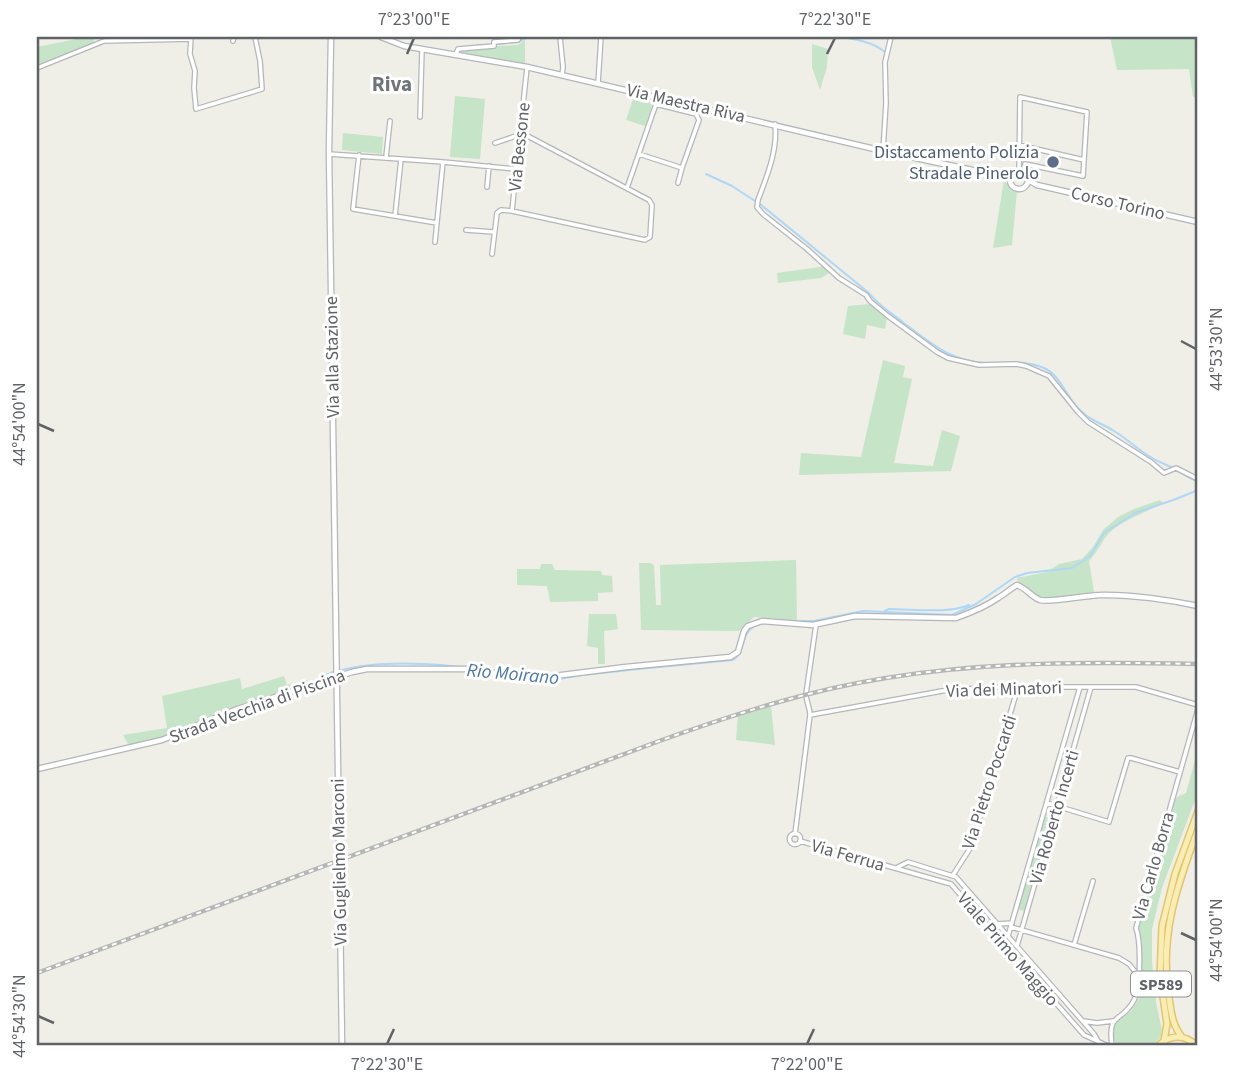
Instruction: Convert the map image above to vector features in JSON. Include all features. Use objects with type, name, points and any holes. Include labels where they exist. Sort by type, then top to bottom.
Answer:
[{"type":"main road","name":"SP589","points":[[1164,1041],[1167,1024],[1160,976],[1162,926],[1172,882],[1198,811]]},
{"type":"main road","name":"SP589","points":[[1182,1037],[1176,1029],[1172,1014],[1166,975],[1166,945],[1176,891],[1198,829]]},
{"type":"main road","points":[[1158,1046],[1176,1037],[1187,1039],[1197,1046]]},
{"type":"street","points":[[37,68],[104,41],[191,38],[190,54],[195,71],[196,109],[262,89],[255,37]]},
{"type":"street","name":"Via alla Stazione","points":[[331,37],[337,677]]},
{"type":"street","name":"Via Maestra Riva","points":[[381,37],[422,49],[527,67],[598,83],[1011,179]]},
{"type":"street","name":"Via Maestra Riva","points":[[456,54],[458,49],[494,46],[494,43],[518,40],[519,37]]},
{"type":"street","points":[[560,37],[562,75]]},
{"type":"street","points":[[598,83],[601,37]]},
{"type":"street","points":[[883,150],[885,62],[891,37]]},
{"type":"street","points":[[420,117],[422,49]]},
{"type":"street","name":"Via Bessone","points":[[494,232],[498,211],[512,211],[527,67]]},
{"type":"street","points":[[627,188],[658,97]]},
{"type":"street","points":[[1025,164],[1082,177],[1087,112],[1020,97],[1019,171],[1011,179],[1013,186],[1018,189],[1037,184]]},
{"type":"street","points":[[656,104],[696,114],[699,120],[678,183]]},
{"type":"street","points":[[386,157],[390,121]]},
{"type":"street","points":[[775,124],[772,158],[757,208],[839,278],[866,295],[888,316],[948,358],[979,365],[1016,364],[1049,376],[1088,422],[1164,473],[1174,469],[1198,479]]},
{"type":"street","points":[[495,144],[520,134],[649,200],[652,205],[650,236],[645,240],[512,211]]},
{"type":"street","points":[[1020,145],[1084,160]]},
{"type":"street","points":[[330,153],[516,169]]},
{"type":"street","points":[[639,154],[682,168]]},
{"type":"street","points":[[359,155],[353,209],[437,223]]},
{"type":"street","points":[[395,216],[401,158]]},
{"type":"street","points":[[435,242],[443,162]]},
{"type":"street","points":[[487,187],[489,166]]},
{"type":"street","points":[[1019,171],[1026,174],[1026,186]]},
{"type":"street","points":[[1028,180],[1037,184]]},
{"type":"street","name":"Corso Torino","points":[[1037,184],[1198,222]]},
{"type":"street","points":[[466,230],[494,232],[492,254]]},
{"type":"street","name":"Strada Vecchia di Piscina","points":[[37,769],[162,740],[235,710],[361,670],[466,669],[546,677],[730,657],[738,652],[741,638],[748,626],[762,621],[816,625],[855,616],[956,618],[1017,585],[1026,588],[1040,600],[1118,595],[1198,606]]},
{"type":"street","points":[[794,834],[799,836],[800,841],[795,845],[790,843],[790,836],[794,834],[810,715],[806,694],[816,625]]},
{"type":"street","name":"Via Guglielmo Marconi","points":[[337,677],[342,1046]]},
{"type":"street","name":"Via Pietro Poccardi","points":[[953,875],[971,847],[1018,687]]},
{"type":"street","name":"Via Roberto Incerti","points":[[1008,936],[1080,687]]},
{"type":"street","name":"Via Roberto Incerti","points":[[1017,946],[1091,687]]},
{"type":"street","name":"Via dei Minatori","points":[[810,715],[969,688],[1136,687],[1198,705]]},
{"type":"street","points":[[1075,703],[1086,706]]},
{"type":"street","name":"Via Carlo Borra","points":[[1114,1020],[1124,1013],[1136,997],[1136,928],[1198,705]]},
{"type":"street","points":[[1046,803],[1109,822],[1128,758],[1180,772]]},
{"type":"street","name":"Via Ferrua","points":[[800,841],[896,868]]},
{"type":"street","name":"Viale Primo Maggio","points":[[896,868],[908,862],[956,877],[1098,1042]]},
{"type":"street","name":"Viale Primo Maggio","points":[[896,868],[951,884],[1084,1035],[1110,1046]]},
{"type":"street","points":[[1074,945],[1093,881]]},
{"type":"street","points":[[997,924],[1012,925],[1124,960],[1138,976]]},
{"type":"street","points":[[1006,947],[1012,941]]},
{"type":"street","points":[[1071,1021],[1079,1018],[1103,1023],[1114,1020]]},
{"type":"street","points":[[1110,1046],[1110,1029],[1114,1020]]},
{"type":"green space","points":[[93,37],[95,44],[37,65],[37,47]]},
{"type":"green space","points":[[1110,37],[1198,37],[1198,98],[1193,97],[1189,69],[1117,70]]},
{"type":"green space","points":[[525,40],[525,64],[460,52],[518,45]]},
{"type":"green space","points":[[812,44],[828,49],[827,67],[820,90],[812,67]]},
{"type":"green space","points":[[455,96],[485,99],[480,159],[450,157]]},
{"type":"green space","points":[[634,96],[649,100],[652,106],[645,126],[626,120]]},
{"type":"green space","points":[[343,133],[383,137],[382,154],[342,150]]},
{"type":"green space","points":[[1004,180],[1010,188],[1017,191],[1012,245],[993,248]]},
{"type":"green space","points":[[822,265],[829,273],[821,278],[778,283],[777,273]]},
{"type":"green space","points":[[871,304],[887,317],[885,329],[867,325],[865,339],[843,334],[848,306]]},
{"type":"green space","points":[[883,360],[905,366],[903,377],[912,379],[894,463],[933,466],[942,430],[960,436],[951,471],[799,475],[801,453],[861,457]]},
{"type":"green space","points":[[1160,500],[1163,503],[1120,525],[1106,536],[1089,561],[1094,592],[1047,599],[1019,584],[1017,578],[1047,572],[1059,564],[1082,559],[1103,530],[1118,517]]},
{"type":"green space","points":[[796,560],[797,620],[754,617],[739,631],[641,630],[639,563],[654,565],[656,605],[661,605],[660,565]]},
{"type":"green space","points":[[541,564],[552,564],[555,570],[601,571],[602,575],[612,576],[613,592],[598,593],[598,601],[550,602],[547,586],[517,585],[517,569],[540,569]]},
{"type":"green space","points":[[589,614],[616,614],[618,629],[604,631],[605,664],[598,664],[598,648],[587,646]]},
{"type":"green space","points":[[284,676],[287,685],[307,680],[309,684],[166,737],[129,746],[123,735],[167,728],[162,696],[240,678],[242,689]]},
{"type":"green space","points":[[771,706],[775,745],[736,740],[738,715]]},
{"type":"green space","points":[[1198,749],[1198,792],[1162,888],[1152,929],[1152,962],[1162,1031],[1160,1038],[1152,1046],[1118,1046],[1113,1038],[1116,1022],[1131,1011],[1140,996],[1139,922],[1173,799],[1186,793]]},
{"type":"green space","points":[[1045,817],[1050,818],[1024,911],[1018,909]]},
{"type":"waterway","points":[[497,44],[518,42],[528,37]]},
{"type":"waterway","points":[[840,37],[869,43],[885,52]]},
{"type":"waterway","points":[[477,45],[486,45]]},
{"type":"waterway","points":[[706,174],[755,201]]},
{"type":"waterway","points":[[760,204],[933,345],[951,355],[973,362],[1022,363],[1044,368],[1055,377],[1086,415],[1152,458],[1173,468]]},
{"type":"waterway","points":[[1178,471],[1198,482]]},
{"type":"waterway","name":"Rio Moirano","points":[[800,621],[814,621],[863,611],[952,615],[976,604],[1015,577],[1072,568],[1090,556],[1104,533],[1135,513],[1198,490]]},
{"type":"waterway","points":[[885,611],[941,610],[969,605]]},
{"type":"waterway","points":[[781,620],[797,621]]},
{"type":"waterway","name":"Rio Moirano","points":[[520,678],[559,679],[733,660],[752,628]]},
{"type":"waterway","name":"Rio Moirano","points":[[339,671],[381,664],[404,664],[451,666],[517,674]]},
{"type":"waterway","name":"Rio Moirano","points":[[322,677],[333,672]]},
{"type":"railway","points":[[37,973],[662,740],[801,696],[886,678],[964,668],[1081,663],[1198,664]]},
{"type":"place","name":"Distaccamento Polizia Stradale Pinerolo","points":[[1053,162]]},
{"type":"district","name":"Riva","points":[[392,84]]}]
